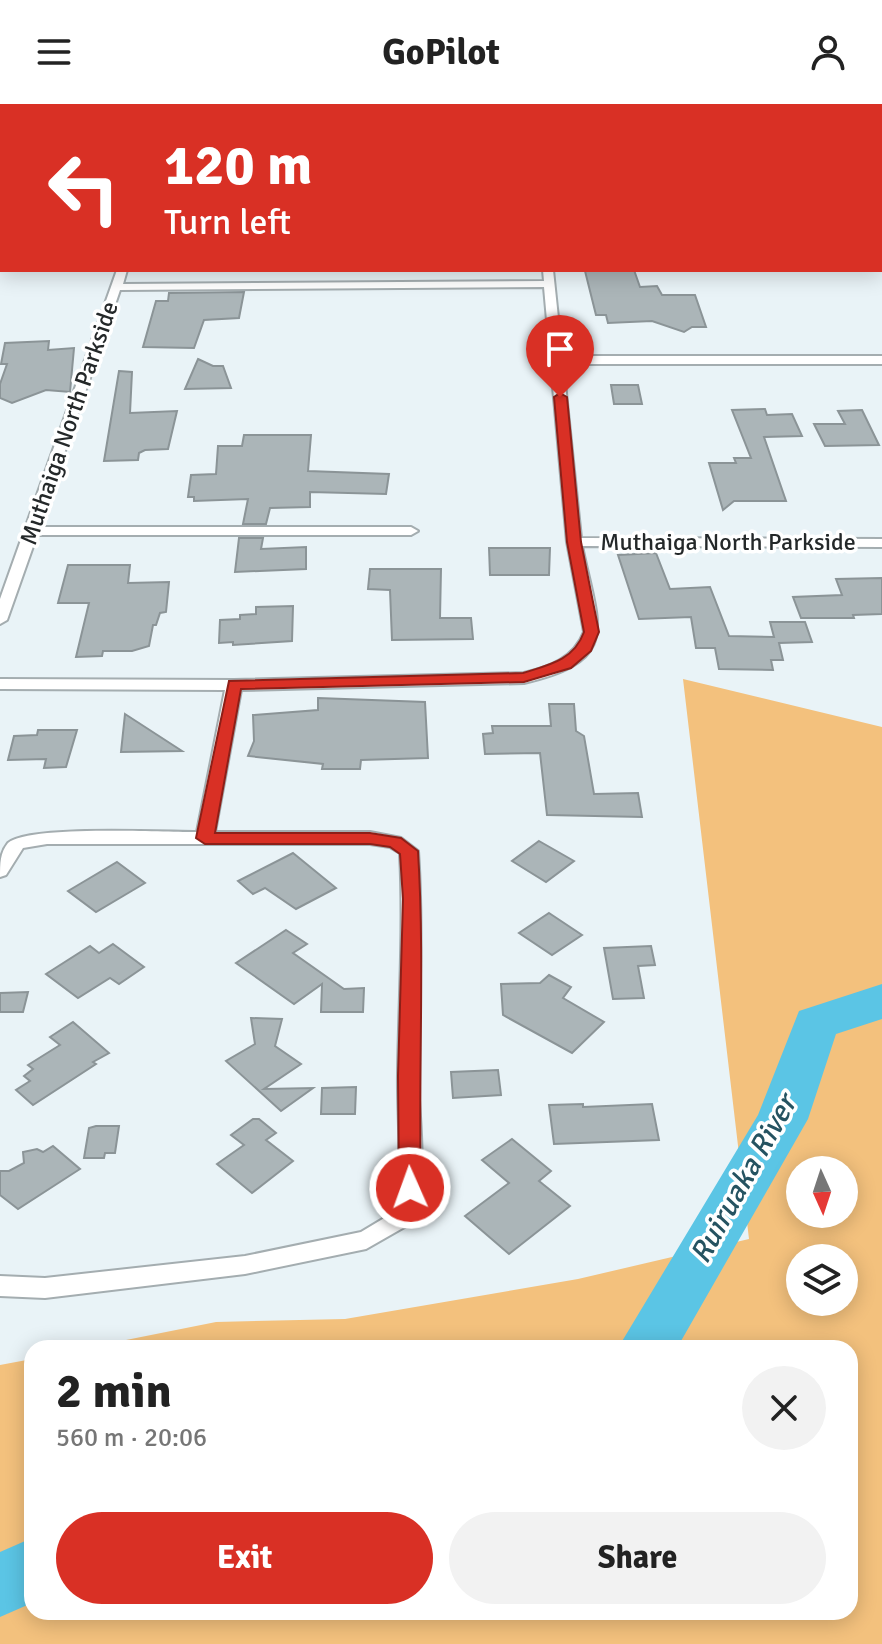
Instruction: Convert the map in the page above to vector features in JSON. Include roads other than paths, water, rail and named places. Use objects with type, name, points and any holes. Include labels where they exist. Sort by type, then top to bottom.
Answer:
[{"type":"street","name":"Muthaiga North Parkside","points":[[0,620],[121,272]]},
{"type":"street","name":"Muthaiga North Parkside","points":[[0,684],[234,685],[524,678],[565,665],[586,647],[592,632],[574,542],[548,277]]},
{"type":"street","points":[[116,287],[548,277]]},
{"type":"street","points":[[556,360],[882,360]]},
{"type":"street","points":[[32,531],[411,531]]},
{"type":"street","name":"Muthaiga North Parkside","points":[[574,542],[882,543]]},
{"type":"street","points":[[205,838],[234,685]]},
{"type":"street","points":[[0,871],[4,860],[17,844],[47,838],[370,838],[395,842],[409,851],[412,899],[408,1076],[410,1188],[400,1219],[366,1240],[245,1265],[45,1288],[0,1286]]},
{"type":"waterway","name":"Ruiruaka River","points":[[652,1340],[782,1119],[816,1023],[882,1001]]},
{"type":"waterway","name":"Ruiruaka River","points":[[0,1586],[24,1573]]}]
